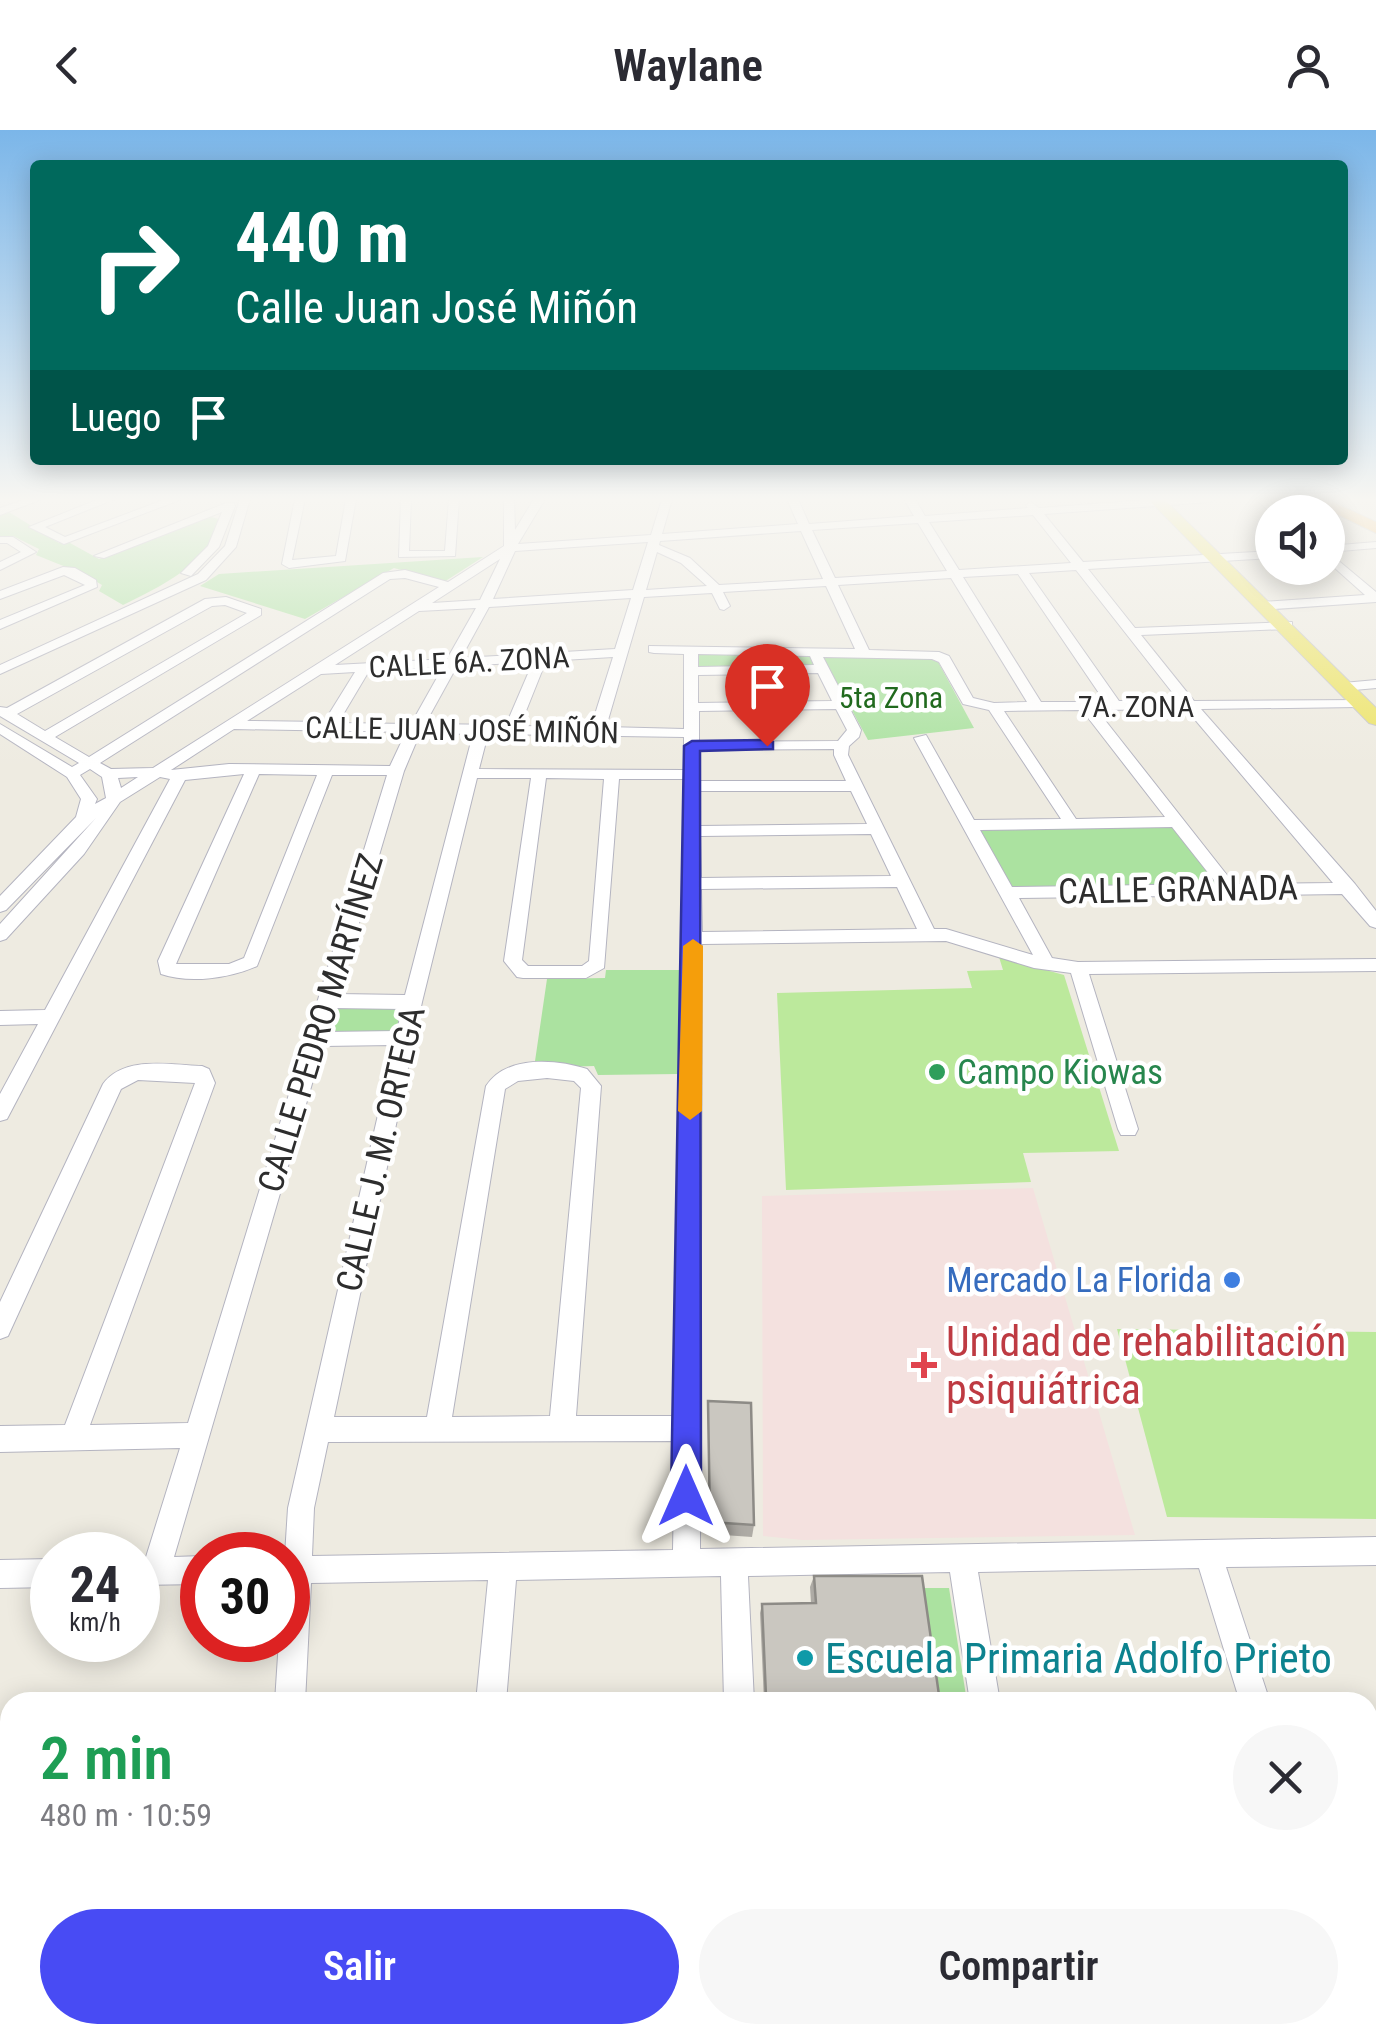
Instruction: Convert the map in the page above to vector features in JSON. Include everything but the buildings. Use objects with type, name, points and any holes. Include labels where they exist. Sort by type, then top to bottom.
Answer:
[{"type":"main road","points":[[1247,588],[1371,712]]},
{"type":"street","points":[[0,625],[88,588]]},
{"type":"street","points":[[0,658],[158,588]]},
{"type":"street","points":[[0,670],[178,588]]},
{"type":"street","points":[[72,774],[367,588]]},
{"type":"street","points":[[0,906],[83,819],[444,588]]},
{"type":"street","name":"CALLE PEDRO MARTÍNEZ","points":[[160,1535],[196,1435],[330,1001],[396,771],[414,729],[493,588]]},
{"type":"street","points":[[596,732],[640,588]]},
{"type":"street","points":[[414,608],[744,588]]},
{"type":"street","points":[[833,588],[864,654]]},
{"type":"street","points":[[963,588],[1036,706]]},
{"type":"street","points":[[1034,588],[1115,706]]},
{"type":"street","points":[[1098,588],[1190,706],[1376,922]]},
{"type":"street","points":[[716,590],[724,606]]},
{"type":"street","points":[[1264,606],[1376,598]]},
{"type":"street","points":[[2,717],[219,600],[256,614],[45,737]]},
{"type":"street","points":[[1132,632],[1284,625]]},
{"type":"street","points":[[654,649],[691,660],[822,669]]},
{"type":"street","name":"CALLE 6A. ZONA","points":[[317,670],[621,653]]},
{"type":"street","points":[[814,653],[854,734],[842,745],[841,754],[928,934]]},
{"type":"street","points":[[691,660],[814,653],[939,655],[968,701],[994,706],[1072,824]]},
{"type":"street","points":[[511,731],[540,658]]},
{"type":"street","points":[[686,1564],[693,938],[691,660]]},
{"type":"street","points":[[328,728],[364,668]]},
{"type":"street","points":[[1346,686],[1376,684]]},
{"type":"street","points":[[691,707],[840,705]]},
{"type":"street","name":"7A. ZONA","points":[[994,706],[1190,706],[1371,712]]},
{"type":"street","points":[[1086,706],[1230,890]]},
{"type":"street","points":[[2,717],[108,774],[160,772],[179,776],[254,769],[396,771]]},
{"type":"street","points":[[2,717],[72,774],[89,799],[83,819]]},
{"type":"street","name":"CALLE JUAN JOSÉ MIÑÓN","points":[[233,725],[596,732],[842,745]]},
{"type":"street","name":"CALLE J. M. ORTEGA","points":[[298,1532],[405,1038],[481,730]]},
{"type":"street","points":[[921,738],[1047,966]]},
{"type":"street","points":[[254,769],[167,961],[167,969],[231,970],[246,966],[254,956],[326,770]]},
{"type":"street","points":[[470,773],[856,786]]},
{"type":"street","points":[[0,934],[95,828],[114,801],[108,774]]},
{"type":"street","points":[[539,774],[513,961],[518,970],[594,970],[600,956],[612,775]]},
{"type":"street","points":[[0,1112],[179,776]]},
{"type":"street","points":[[970,825],[1177,822]]},
{"type":"street","points":[[692,832],[878,830]]},
{"type":"street","points":[[693,884],[902,881]]},
{"type":"street","name":"CALLE GRANADA","points":[[1007,893],[1349,888]]},
{"type":"street","points":[[693,938],[928,934],[960,938],[1047,966],[1078,968],[1376,965]]},
{"type":"street","points":[[1078,968],[1128,1129]]},
{"type":"street","points":[[330,1001],[414,1002]]},
{"type":"street","points":[[0,1018],[50,1017]]},
{"type":"street","points":[[318,1038],[405,1038]]},
{"type":"street","points":[[0,1328],[113,1084],[135,1072],[191,1071],[205,1078],[73,1437]]},
{"type":"street","points":[[438,1429],[496,1086],[507,1075],[572,1072],[589,1080],[562,1428]]},
{"type":"street","points":[[318,1430],[686,1428]]},
{"type":"street","points":[[0,1439],[196,1435]]},
{"type":"street","points":[[310,1570],[962,1561],[1376,1550]]},
{"type":"street","points":[[1209,1556],[1253,1692]]},
{"type":"street","points":[[962,1561],[983,1692]]},
{"type":"street","points":[[734,1563],[739,1692]]},
{"type":"street","points":[[492,1692],[503,1567]]},
{"type":"street","points":[[0,1574],[30,1573]]},
{"type":"street","name":"CALLE J. M. ORTEGA","points":[[290,1692],[291,1662]]},
{"type":"shaded area","name":"Unidad de rehabilitación psiquiátrica","points":[[1033,1188],[1135,1535],[803,1540],[763,1536],[762,1196]]},
{"type":"green space","points":[[100,588],[155,588],[123,605],[99,591]]},
{"type":"green space","points":[[207,588],[359,588],[305,619]]},
{"type":"green space","points":[[691,650],[815,653],[823,669],[691,671]]},
{"type":"green space","name":"5ta Zona","points":[[823,657],[936,658],[974,728],[868,740]]},
{"type":"green space","points":[[1177,822],[1230,890],[1007,893],[970,825]]},
{"type":"green space","name":"Campo Kiowas","points":[[999,957],[1064,975],[1119,1151],[1023,1153],[1031,1182],[786,1190],[777,993],[972,988],[967,971],[1003,970]]},
{"type":"green space","points":[[606,970],[681,970],[679,1074],[598,1075],[594,1066],[534,1068],[547,979],[605,978]]},
{"type":"green space","points":[[330,1001],[413,1002],[405,1038],[318,1039]]},
{"type":"green space","points":[[1117,1329],[1376,1332],[1376,1519],[1167,1517]]},
{"type":"green space","points":[[919,1588],[949,1588],[965,1692],[934,1692]]},
{"type":"slow traffic","points":[[690,1111],[693,946]]},
{"type":"place","name":"Campo Kiowas","points":[[937,1072]]},
{"type":"place","name":"Mercado La Florida","points":[[1232,1280]]},
{"type":"place","name":"Unidad de rehabilitación psiquiátrica","points":[[924,1365]]},
{"type":"place","name":"Escuela Primaria Adolfo Prieto","points":[[805,1658]]},
{"type":"route","points":[[686,1496],[692,746],[767,746]]}]
